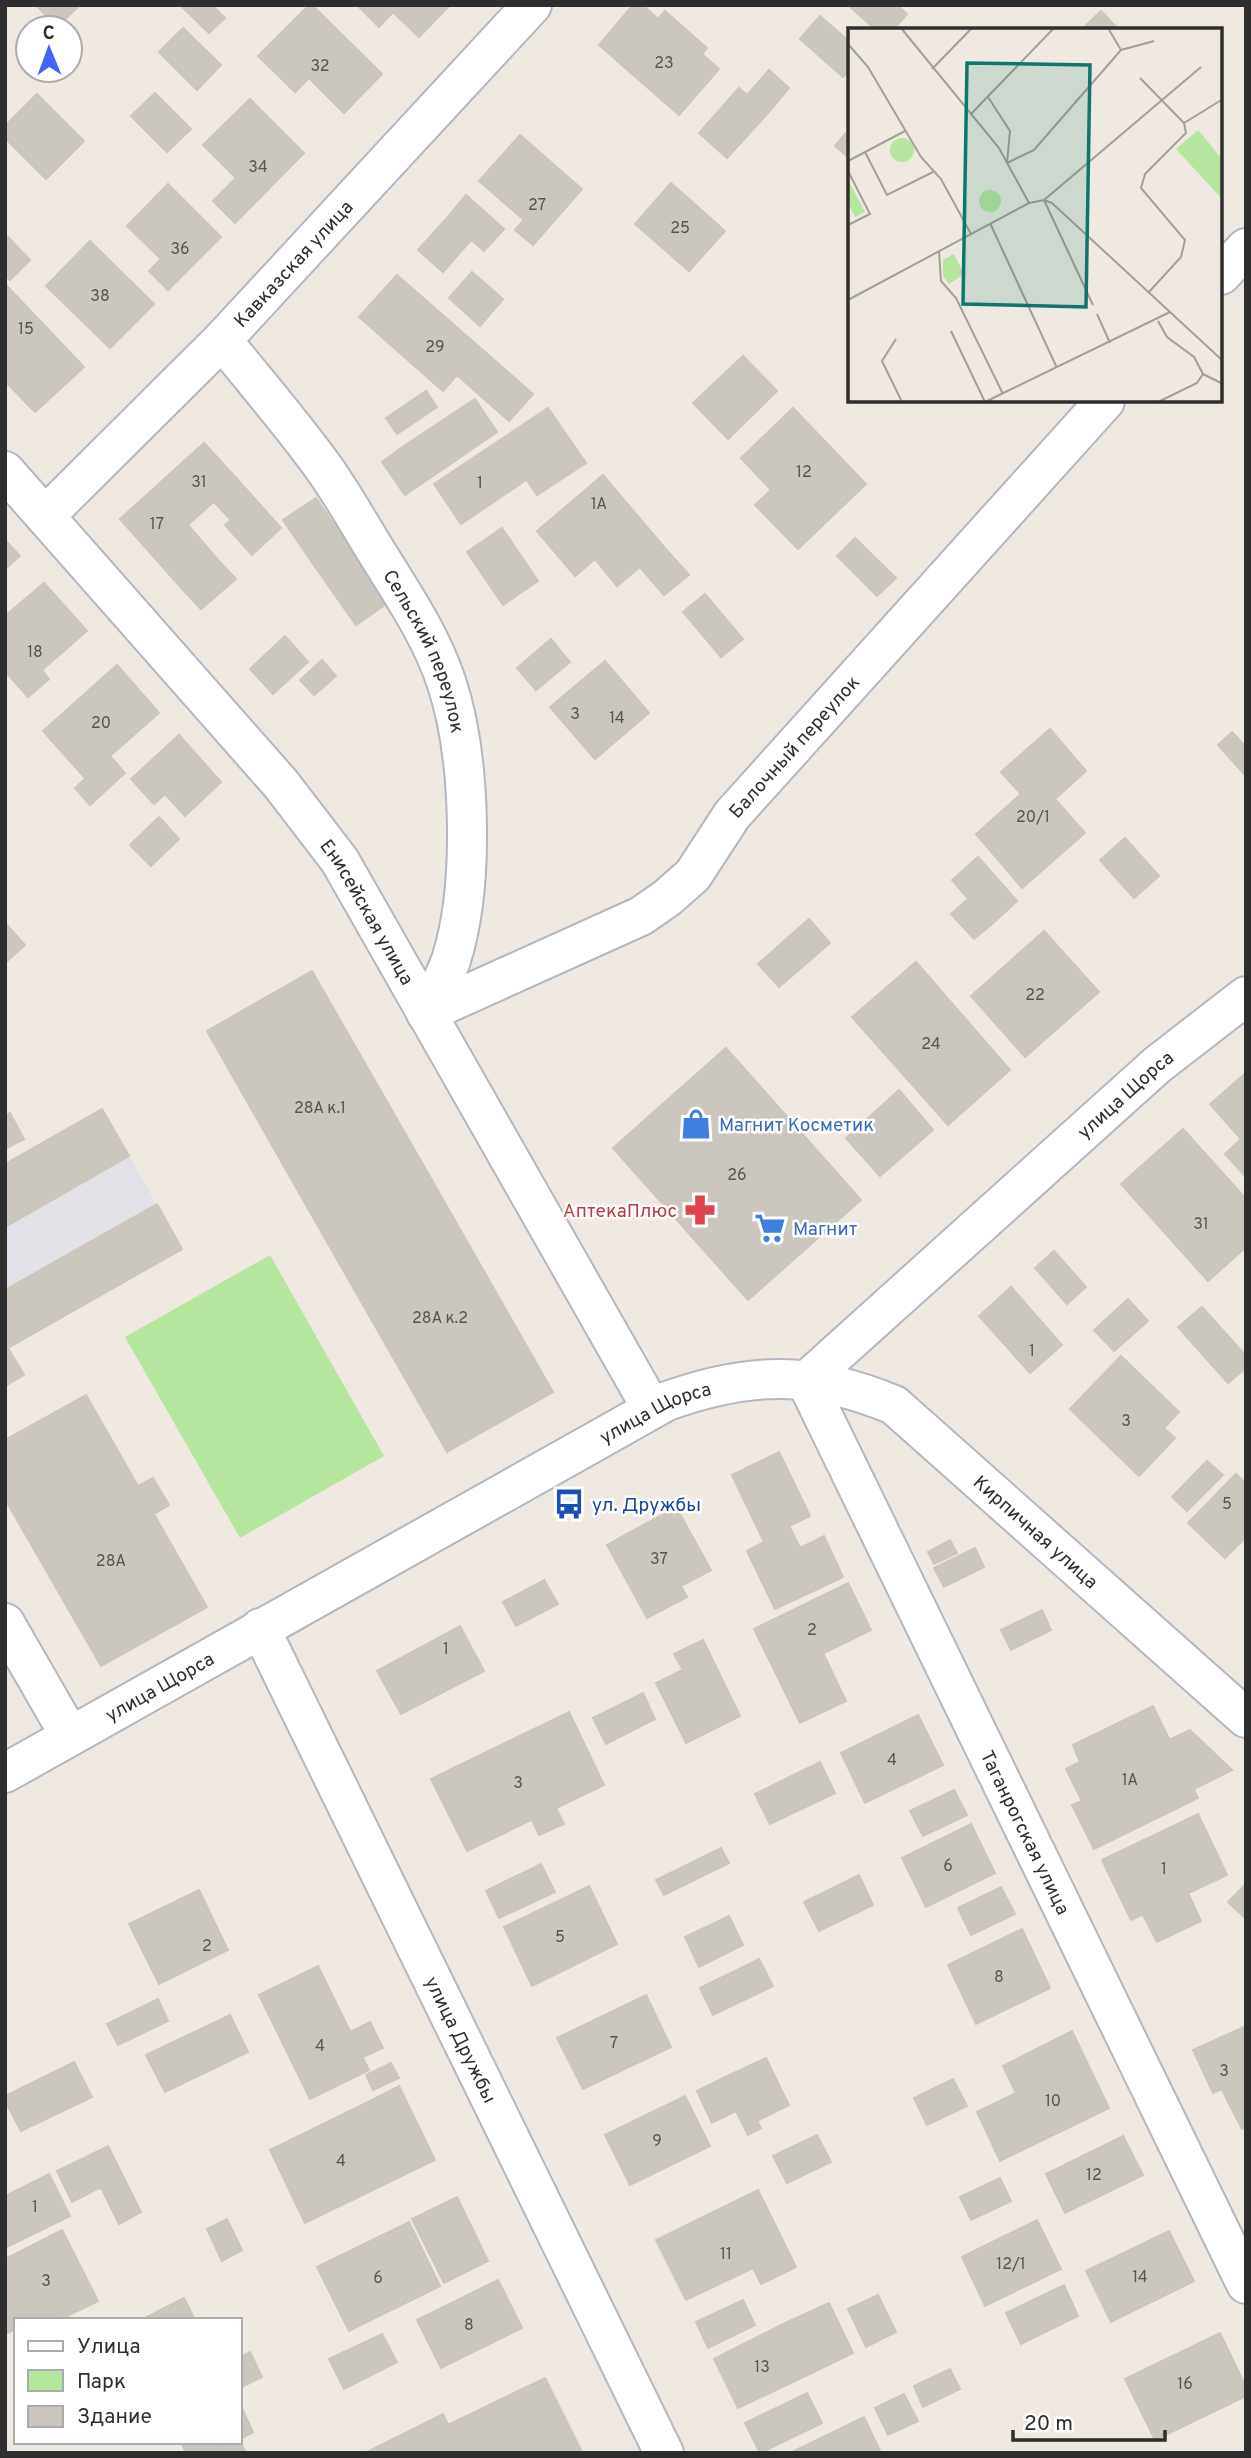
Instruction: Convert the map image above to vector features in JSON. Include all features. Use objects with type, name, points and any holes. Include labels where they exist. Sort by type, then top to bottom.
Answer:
[{"type":"street","name":"Кавказская улица","points":[[45,516],[222,340],[532,5]]},
{"type":"street","points":[[1223,273],[1246,248]]},
{"type":"street","name":"Сельский переулок","points":[[222,340],[320,462],[416,615],[447,682],[458,730],[466,804],[464,886],[459,928],[450,961],[426,1013]]},
{"type":"street","name":"Балочный переулок","points":[[426,1013],[641,916],[693,875],[732,815],[1104,402]]},
{"type":"street","name":"Енисейская улица","points":[[5,471],[281,784],[340,861],[652,1409]]},
{"type":"street","name":"улица Щорса","points":[[5,1773],[652,1409],[700,1389],[732,1382],[768,1378],[806,1381],[1157,1065],[1246,996]]},
{"type":"street","name":"Кирпичная улица","points":[[806,1381],[851,1390],[894,1405],[1246,1718]]},
{"type":"street","name":"Таганрогская улица","points":[[806,1381],[1246,2284]]},
{"type":"street","points":[[5,1623],[70,1736]]},
{"type":"street","name":"улица Дружбы","points":[[260,1628],[664,2453]]},
{"type":"shaded area","points":[[102,1109],[182,1249],[8,1348],[24,1375],[5,1386],[5,1164]]},
{"type":"green space","points":[[270,1255],[384,1456],[240,1538],[125,1337]]},
{"type":"building","points":[[36,5],[80,5],[71,14],[45,14]]},
{"type":"building","points":[[212,5],[225,18],[209,33],[181,6]]},
{"type":"building","points":[[309,5],[382,74],[344,113],[309,78],[295,92],[258,56]]},
{"type":"building","points":[[357,5],[450,5],[419,37],[393,12],[379,27]]},
{"type":"building","points":[[633,5],[643,5],[658,19],[665,11],[707,48],[702,54],[719,69],[679,115],[599,45]]},
{"type":"building","points":[[848,5],[897,5],[907,14],[895,28],[874,28]]},
{"type":"building","points":[[1101,11],[1117,28],[1083,28]]},
{"type":"building","points":[[820,16],[848,40],[848,71],[843,77],[800,39]]},
{"type":"building","points":[[183,28],[221,65],[197,90],[159,52]]},
{"type":"building","points":[[769,70],[789,88],[768,113],[747,95]]},
{"type":"building","points":[[739,88],[768,113],[727,158],[699,133]]},
{"type":"building","points":[[155,93],[191,129],[167,152],[131,116]]},
{"type":"building","points":[[37,94],[84,141],[46,179],[5,138],[5,126]]},
{"type":"building","points":[[250,99],[304,153],[235,223],[213,201],[236,178],[203,145]]},
{"type":"building","points":[[848,130],[848,157],[835,146]]},
{"type":"building","points":[[520,135],[582,189],[533,245],[515,230],[524,220],[479,181]]},
{"type":"building","points":[[671,183],[725,231],[689,271],[635,224]]},
{"type":"building","points":[[168,184],[221,237],[168,290],[149,271],[161,259],[127,226]]},
{"type":"building","points":[[466,195],[504,229],[484,251],[447,218]]},
{"type":"building","points":[[447,218],[472,239],[443,272],[418,250]]},
{"type":"building","points":[[8,237],[30,260],[10,280],[5,275],[5,240]]},
{"type":"building","points":[[90,241],[154,304],[110,348],[46,286]]},
{"type":"building","points":[[472,272],[503,299],[480,326],[449,298]]},
{"type":"building","points":[[397,275],[533,394],[509,421],[457,375],[443,391],[359,317]]},
{"type":"building","points":[[7,286],[84,367],[35,412],[5,381]]},
{"type":"building","points":[[743,356],[777,391],[728,439],[693,403]]},
{"type":"building","points":[[426,391],[437,407],[397,434],[386,418]]},
{"type":"building","points":[[475,399],[497,432],[427,480],[404,446]]},
{"type":"building","points":[[548,408],[586,463],[537,495],[500,440]]},
{"type":"building","points":[[793,408],[866,484],[798,549],[755,505],[771,490],[741,458]]},
{"type":"building","points":[[500,440],[526,480],[461,524],[434,484]]},
{"type":"building","points":[[204,443],[238,480],[153,556],[120,519]]},
{"type":"building","points":[[404,446],[427,480],[405,495],[382,462]]},
{"type":"building","points":[[603,475],[664,547],[617,586],[595,559],[575,576],[537,531]]},
{"type":"building","points":[[238,480],[281,528],[252,555],[225,525],[231,520],[214,502]]},
{"type":"building","points":[[316,498],[351,549],[318,571],[283,520]]},
{"type":"building","points":[[188,525],[218,560],[184,591],[153,556]]},
{"type":"building","points":[[502,528],[538,581],[503,605],[467,552]]},
{"type":"building","points":[[855,538],[896,578],[877,596],[837,556]]},
{"type":"building","points":[[5,540],[20,556],[5,569]]},
{"type":"building","points":[[664,547],[689,575],[664,595],[640,567]]},
{"type":"building","points":[[351,549],[389,602],[356,625],[318,571]]},
{"type":"building","points":[[218,560],[236,579],[201,609],[184,591]]},
{"type":"building","points":[[44,583],[87,631],[42,670],[49,679],[28,697],[5,671],[5,616]]},
{"type":"building","points":[[705,594],[743,639],[721,657],[683,612]]},
{"type":"building","points":[[285,636],[308,662],[273,694],[250,669]]},
{"type":"building","points":[[551,639],[570,662],[536,690],[517,668]]},
{"type":"building","points":[[322,660],[336,676],[314,695],[300,680]]},
{"type":"building","points":[[605,661],[649,713],[595,759],[550,707]]},
{"type":"building","points":[[117,665],[159,713],[85,778],[43,731]]},
{"type":"building","points":[[1050,729],[1086,771],[1055,799],[1085,833],[1022,888],[976,834],[1021,794],[1001,772]]},
{"type":"building","points":[[1232,732],[1246,747],[1245,775],[1218,745]]},
{"type":"building","points":[[179,735],[221,782],[185,816],[165,794],[154,804],[131,779]]},
{"type":"building","points":[[110,756],[125,773],[90,805],[75,788]]},
{"type":"building","points":[[159,817],[179,839],[151,866],[130,845]]},
{"type":"building","points":[[1125,838],[1159,876],[1134,898],[1100,860]]},
{"type":"building","points":[[978,857],[1017,901],[991,925],[952,880]]},
{"type":"building","points":[[968,899],[991,925],[974,939],[951,914]]},
{"type":"building","points":[[809,919],[830,943],[779,987],[758,964]]},
{"type":"building","points":[[5,923],[25,945],[5,963]]},
{"type":"building","points":[[1044,931],[1099,992],[1025,1057],[971,996]]},
{"type":"building","points":[[916,962],[1010,1070],[948,1125],[852,1017]]},
{"type":"building","points":[[312,971],[433,1182],[327,1242],[207,1031]]},
{"type":"building","points":[[726,1048],[861,1200],[748,1300],[613,1148]]},
{"type":"building","points":[[1246,1073],[1246,1177],[1225,1154],[1241,1139],[1210,1104]]},
{"type":"building","points":[[899,1090],[933,1130],[880,1176],[846,1138]]},
{"type":"building","points":[[102,1109],[129,1156],[5,1227],[5,1164]]},
{"type":"building","points":[[10,1113],[24,1139],[5,1149],[5,1116]]},
{"type":"building","points":[[1183,1129],[1246,1199],[1246,1247],[1208,1281],[1121,1184]]},
{"type":"building","points":[[433,1182],[553,1392],[447,1452],[327,1242]]},
{"type":"building","points":[[157,1204],[182,1249],[8,1348],[24,1375],[5,1386],[5,1290]]},
{"type":"building","points":[[1054,1251],[1086,1287],[1067,1304],[1035,1268]]},
{"type":"building","points":[[1011,1287],[1062,1345],[1030,1373],[979,1316]]},
{"type":"building","points":[[1128,1299],[1148,1321],[1114,1351],[1094,1330]]},
{"type":"building","points":[[1202,1307],[1246,1356],[1246,1368],[1228,1383],[1178,1327]]},
{"type":"building","points":[[1121,1356],[1179,1412],[1164,1428],[1175,1438],[1139,1476],[1070,1409]]},
{"type":"building","points":[[86,1395],[207,1607],[101,1666],[5,1499],[5,1440]]},
{"type":"building","points":[[779,1452],[810,1516],[789,1526],[820,1588],[775,1609],[747,1551],[764,1542],[732,1475]]},
{"type":"building","points":[[1207,1461],[1223,1475],[1187,1511],[1172,1497]]},
{"type":"building","points":[[1236,1474],[1246,1484],[1246,1537],[1225,1558],[1188,1523]]},
{"type":"building","points":[[153,1478],[169,1505],[154,1514],[138,1486]]},
{"type":"building","points":[[676,1507],[711,1570],[681,1586],[687,1597],[647,1618],[607,1545]]},
{"type":"building","points":[[824,1536],[843,1577],[820,1588],[800,1548]]},
{"type":"building","points":[[950,1540],[957,1553],[934,1564],[928,1552]]},
{"type":"building","points":[[975,1548],[984,1567],[944,1587],[934,1568]]},
{"type":"building","points":[[544,1580],[558,1604],[516,1626],[503,1602]]},
{"type":"building","points":[[848,1583],[871,1630],[777,1676],[754,1629]]},
{"type":"building","points":[[1042,1610],[1051,1630],[1011,1650],[1001,1630]]},
{"type":"building","points":[[460,1626],[484,1671],[401,1714],[377,1671]]},
{"type":"building","points":[[703,1640],[740,1716],[686,1743],[656,1683],[683,1670],[674,1654]]},
{"type":"building","points":[[823,1653],[846,1701],[800,1723],[777,1676]]},
{"type":"building","points":[[643,1693],[655,1719],[606,1744],[593,1718]]},
{"type":"building","points":[[1153,1706],[1198,1798],[1094,1849],[1072,1805],[1082,1801],[1066,1769],[1080,1762],[1073,1745]]},
{"type":"building","points":[[569,1712],[604,1785],[467,1851],[431,1779]]},
{"type":"building","points":[[918,1715],[943,1765],[865,1803],[841,1753]]},
{"type":"building","points":[[1190,1730],[1232,1770],[1194,1789],[1169,1740]]},
{"type":"building","points":[[820,1762],[835,1793],[770,1824],[755,1794]]},
{"type":"building","points":[[954,1790],[967,1815],[923,1836],[910,1811]]},
{"type":"building","points":[[556,1808],[564,1824],[539,1835],[532,1819]]},
{"type":"building","points":[[1198,1814],[1227,1875],[1131,1920],[1102,1860]]},
{"type":"building","points":[[971,1824],[995,1873],[926,1907],[902,1858]]},
{"type":"building","points":[[721,1848],[729,1863],[664,1895],[656,1880]]},
{"type":"building","points":[[541,1864],[555,1892],[499,1918],[486,1891]]},
{"type":"building","points":[[859,1875],[873,1905],[819,1931],[804,1902]]},
{"type":"building","points":[[1246,1884],[1246,1919],[1228,1902]]},
{"type":"building","points":[[589,1886],[617,1944],[532,1986],[504,1927]]},
{"type":"building","points":[[1001,1887],[1015,1914],[971,1935],[958,1908]]},
{"type":"building","points":[[199,1890],[228,1950],[159,1984],[129,1924]]},
{"type":"building","points":[[1188,1893],[1201,1921],[1157,1942],[1143,1915]]},
{"type":"building","points":[[729,1916],[743,1945],[699,1967],[685,1937]]},
{"type":"building","points":[[1022,1929],[1050,1988],[976,2024],[948,1965]]},
{"type":"building","points":[[759,1959],[773,1986],[713,2015],[700,1988]]},
{"type":"building","points":[[318,1966],[369,2070],[310,2099],[259,1995]]},
{"type":"building","points":[[646,1995],[671,2047],[583,2089],[557,2038]]},
{"type":"building","points":[[158,1999],[168,2021],[118,2045],[107,2024]]},
{"type":"building","points":[[230,2015],[248,2052],[165,2092],[146,2055]]},
{"type":"building","points":[[370,2022],[383,2048],[363,2057],[350,2032]]},
{"type":"building","points":[[1246,2026],[1246,2093],[1228,2102],[1222,2089],[1213,2093],[1193,2050]]},
{"type":"building","points":[[1072,2031],[1109,2108],[1000,2161],[977,2112],[1016,2093],[1003,2066]]},
{"type":"building","points":[[766,2058],[781,2089],[736,2111],[721,2079]]},
{"type":"building","points":[[74,2062],[92,2097],[21,2131],[5,2096]]},
{"type":"building","points":[[391,2063],[399,2078],[373,2090],[366,2075]]},
{"type":"building","points":[[721,2079],[736,2111],[712,2123],[697,2091]]},
{"type":"building","points":[[953,2079],[967,2106],[927,2125],[914,2098]]},
{"type":"building","points":[[399,2086],[435,2160],[412,2171],[376,2098]]},
{"type":"building","points":[[781,2089],[789,2105],[757,2121],[761,2128],[748,2135],[736,2111]]},
{"type":"building","points":[[1246,2093],[1246,2127],[1242,2129],[1228,2102]]},
{"type":"building","points":[[685,2096],[710,2146],[630,2185],[605,2135]]},
{"type":"building","points":[[376,2098],[412,2171],[305,2223],[270,2150]]},
{"type":"building","points":[[817,2135],[831,2162],[787,2183],[773,2156]]},
{"type":"building","points":[[1123,2136],[1143,2175],[1065,2213],[1046,2174]]},
{"type":"building","points":[[108,2146],[141,2212],[119,2224],[86,2157]]},
{"type":"building","points":[[86,2157],[101,2187],[72,2202],[57,2171]]},
{"type":"building","points":[[49,2174],[70,2216],[5,2248],[5,2196]]},
{"type":"building","points":[[1000,2178],[1011,2201],[971,2220],[960,2197]]},
{"type":"building","points":[[758,2190],[796,2267],[761,2284],[753,2268],[686,2300],[656,2240]]},
{"type":"building","points":[[457,2197],[488,2261],[444,2283],[412,2219]]},
{"type":"building","points":[[227,2219],[242,2250],[222,2261],[207,2229]]},
{"type":"building","points":[[1037,2220],[1061,2269],[985,2306],[962,2257]]},
{"type":"building","points":[[409,2222],[440,2286],[349,2331],[317,2267]]},
{"type":"building","points":[[62,2230],[98,2301],[63,2318],[14,2318],[14,2330],[5,2334],[5,2259]]},
{"type":"building","points":[[1169,2231],[1194,2281],[1111,2322],[1086,2271]]},
{"type":"building","points":[[498,2280],[522,2328],[441,2368],[417,2320]]},
{"type":"building","points":[[1064,2285],[1078,2316],[1021,2344],[1006,2313]]},
{"type":"building","points":[[878,2295],[896,2332],[866,2347],[848,2309]]},
{"type":"building","points":[[184,2298],[194,2318],[145,2318]]},
{"type":"building","points":[[743,2300],[755,2325],[708,2348],[696,2322]]},
{"type":"building","points":[[829,2303],[853,2353],[810,2374],[785,2323]]},
{"type":"building","points":[[785,2323],[810,2374],[738,2408],[714,2359]]},
{"type":"building","points":[[1220,2333],[1246,2387],[1246,2396],[1155,2440],[1125,2379]]},
{"type":"building","points":[[382,2334],[397,2362],[344,2389],[329,2359]]},
{"type":"building","points":[[250,2352],[262,2377],[242,2387],[242,2356]]},
{"type":"building","points":[[950,2369],[960,2389],[923,2407],[914,2386]]},
{"type":"building","points":[[545,2378],[582,2452],[461,2453],[448,2425]]},
{"type":"building","points":[[807,2393],[822,2423],[760,2453],[745,2423]]},
{"type":"building","points":[[904,2394],[918,2421],[888,2435],[875,2408]]},
{"type":"building","points":[[242,2408],[253,2432],[242,2438]]},
{"type":"building","points":[[443,2414],[461,2453],[365,2453]]},
{"type":"building","points":[[864,2417],[881,2453],[790,2453]]},
{"type":"building","points":[[182,2444],[228,2444],[211,2453],[186,2453]]},
{"type":"building","points":[[228,2444],[242,2444],[246,2453],[211,2453]]},
{"type":"place","name":"Магнит Косметик","points":[[696,1124]]},
{"type":"place","name":"АптекаПлюс","points":[[700,1210]]},
{"type":"place","name":"Магнит","points":[[770,1228]]},
{"type":"place","name":"ул. Дружбы","points":[[569,1504]]}]
